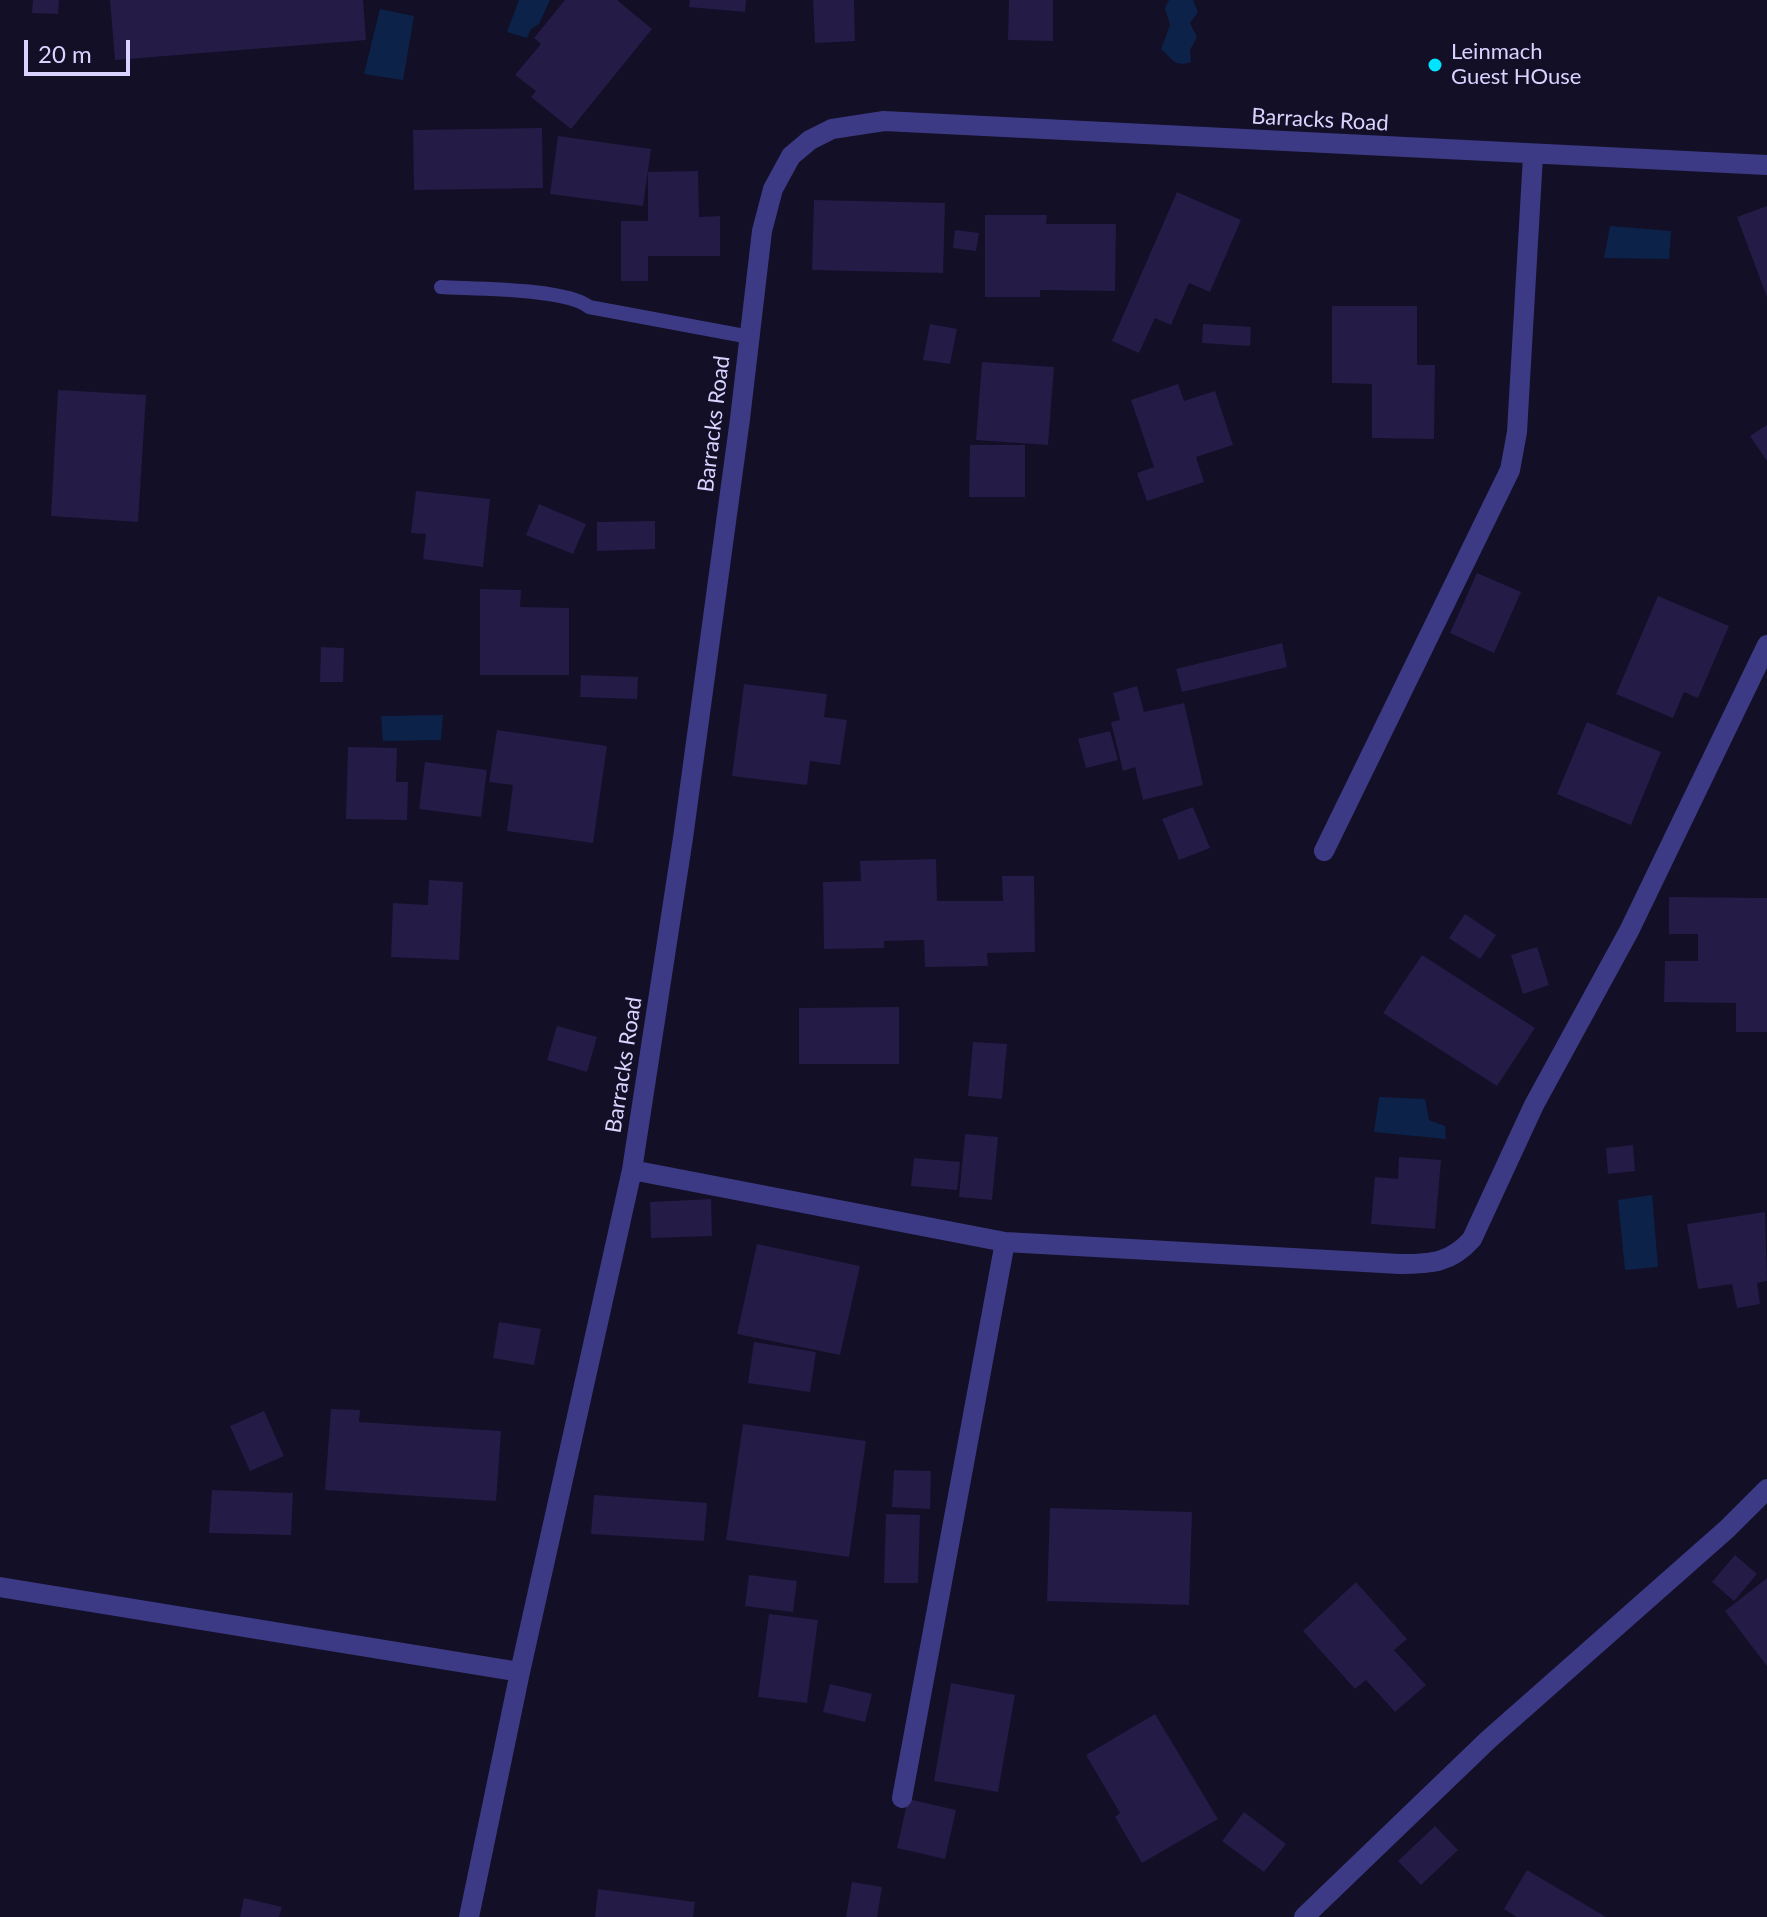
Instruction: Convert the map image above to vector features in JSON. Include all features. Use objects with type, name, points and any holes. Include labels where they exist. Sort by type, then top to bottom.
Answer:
[{"type":"street","name":"Barracks Road","points":[[469,1917],[520,1672],[632,1170],[683,838],[762,231],[773,189],[791,156],[810,140],[855,123],[978,125],[1533,156],[1767,165]]},
{"type":"street","points":[[1324,851],[1510,470],[1517,432],[1533,156]]},
{"type":"street","points":[[632,1170],[1005,1242],[1400,1264],[1445,1261],[1459,1254],[1472,1239],[1534,1105],[1629,931],[1767,645]]},
{"type":"street","points":[[902,1798],[1005,1242]]},
{"type":"street","points":[[1304,1917],[1488,1740],[1727,1529],[1767,1489]]},
{"type":"street","points":[[0,1587],[520,1672]]},
{"type":"lane","points":[[441,287],[561,297],[589,307],[750,337]]},
{"type":"water","points":[[519,0],[550,0],[539,24],[531,29],[527,38],[507,32]]},
{"type":"water","points":[[1169,0],[1193,0],[1198,12],[1190,23],[1197,37],[1190,50],[1191,62],[1185,64],[1177,63],[1161,49],[1170,25],[1165,8]]},
{"type":"water","points":[[380,9],[414,16],[403,80],[364,74]]},
{"type":"water","points":[[1610,226],[1671,231],[1669,259],[1604,258]]},
{"type":"water","points":[[443,715],[441,740],[383,741],[381,716]]},
{"type":"water","points":[[1379,1097],[1425,1099],[1429,1120],[1445,1126],[1446,1139],[1374,1132]]},
{"type":"water","points":[[1652,1195],[1658,1267],[1625,1270],[1618,1200]]},
{"type":"building","points":[[33,0],[59,0],[58,14],[32,13]]},
{"type":"building","points":[[110,0],[363,0],[366,40],[115,60]]},
{"type":"building","points":[[565,0],[617,0],[652,29],[571,129],[531,97],[536,91],[515,75],[541,44],[534,38]]},
{"type":"building","points":[[690,0],[746,0],[745,12],[689,7]]},
{"type":"building","points":[[813,0],[854,0],[855,41],[815,43]]},
{"type":"building","points":[[1009,0],[1053,0],[1053,41],[1008,40]]},
{"type":"building","points":[[542,128],[543,188],[414,190],[413,130]]},
{"type":"building","points":[[558,136],[651,149],[643,206],[550,194]]},
{"type":"building","points":[[698,171],[699,217],[720,216],[720,256],[648,256],[648,281],[621,281],[621,221],[648,221],[648,172]]},
{"type":"building","points":[[1177,192],[1241,220],[1210,292],[1189,283],[1171,325],[1155,318],[1139,353],[1112,341]]},
{"type":"building","points":[[814,200],[945,203],[943,273],[812,270]]},
{"type":"building","points":[[1767,206],[1767,297],[1737,217]]},
{"type":"building","points":[[985,215],[1047,215],[1046,224],[1116,224],[1115,291],[1040,290],[1040,297],[985,297]]},
{"type":"building","points":[[955,230],[979,233],[976,251],[953,248]]},
{"type":"building","points":[[1332,306],[1417,306],[1417,365],[1435,365],[1434,439],[1372,438],[1372,384],[1332,383]]},
{"type":"building","points":[[930,324],[957,329],[950,364],[923,360]]},
{"type":"building","points":[[1203,324],[1251,327],[1250,346],[1202,343]]},
{"type":"building","points":[[982,362],[1054,367],[1048,445],[976,440]]},
{"type":"building","points":[[1178,384],[1184,401],[1215,391],[1233,445],[1196,457],[1204,482],[1147,501],[1137,473],[1154,467],[1131,400]]},
{"type":"building","points":[[58,390],[146,395],[138,522],[51,516]]},
{"type":"building","points":[[1767,425],[1767,461],[1750,436]]},
{"type":"building","points":[[970,445],[1025,445],[1025,497],[969,497]]},
{"type":"building","points":[[416,491],[490,499],[483,567],[423,559],[426,534],[411,533]]},
{"type":"building","points":[[539,504],[586,524],[573,554],[526,535]]},
{"type":"building","points":[[655,521],[655,549],[597,551],[597,522]]},
{"type":"building","points":[[1477,573],[1521,592],[1494,653],[1450,633]]},
{"type":"building","points":[[480,589],[521,590],[520,607],[569,608],[569,675],[480,675]]},
{"type":"building","points":[[1658,596],[1729,626],[1698,698],[1684,692],[1673,718],[1616,694]]},
{"type":"building","points":[[1282,643],[1287,667],[1182,692],[1176,669]]},
{"type":"building","points":[[321,647],[344,648],[343,682],[320,682]]},
{"type":"building","points":[[581,675],[638,677],[637,699],[580,697]]},
{"type":"building","points":[[744,684],[827,694],[824,717],[847,720],[840,765],[810,761],[807,785],[732,776]]},
{"type":"building","points":[[1137,686],[1144,712],[1184,703],[1203,785],[1143,800],[1135,767],[1123,771],[1111,722],[1120,720],[1113,693]]},
{"type":"building","points":[[1587,722],[1661,752],[1631,825],[1557,794]]},
{"type":"building","points":[[497,730],[607,746],[593,843],[507,831],[513,785],[489,782]]},
{"type":"building","points":[[1110,731],[1118,760],[1086,768],[1078,739]]},
{"type":"building","points":[[348,747],[397,748],[396,782],[408,782],[407,820],[346,819]]},
{"type":"building","points":[[425,762],[487,770],[481,817],[419,809]]},
{"type":"building","points":[[1193,807],[1210,848],[1179,860],[1162,819]]},
{"type":"building","points":[[936,859],[937,901],[1003,901],[1002,876],[1034,876],[1035,952],[987,953],[988,966],[925,967],[924,940],[884,941],[884,948],[824,949],[823,882],[861,881],[860,861]]},
{"type":"building","points":[[429,880],[463,882],[459,960],[391,957],[393,903],[428,905]]},
{"type":"building","points":[[1669,897],[1767,898],[1767,1032],[1736,1032],[1736,1003],[1664,1002],[1665,961],[1698,961],[1698,934],[1669,934]]},
{"type":"building","points":[[1465,914],[1496,935],[1480,959],[1449,938]]},
{"type":"building","points":[[1537,947],[1549,985],[1523,994],[1511,955]]},
{"type":"building","points":[[1422,955],[1535,1028],[1497,1086],[1383,1013]]},
{"type":"building","points":[[899,1007],[899,1064],[799,1064],[799,1008]]},
{"type":"building","points":[[557,1026],[597,1037],[587,1072],[547,1060]]},
{"type":"building","points":[[973,1042],[1007,1044],[1002,1099],[968,1096]]},
{"type":"building","points":[[965,1134],[998,1137],[992,1200],[959,1197]]},
{"type":"building","points":[[1633,1145],[1635,1171],[1608,1174],[1606,1148]]},
{"type":"building","points":[[1399,1157],[1441,1160],[1435,1229],[1371,1224],[1375,1177],[1398,1179]]},
{"type":"building","points":[[914,1158],[960,1162],[957,1190],[911,1186]]},
{"type":"building","points":[[711,1199],[712,1236],[651,1238],[650,1202]]},
{"type":"building","points":[[1765,1212],[1767,1281],[1757,1283],[1760,1304],[1737,1308],[1732,1284],[1698,1289],[1687,1224]]},
{"type":"building","points":[[757,1244],[860,1266],[840,1355],[737,1334]]},
{"type":"building","points":[[499,1322],[541,1329],[534,1365],[493,1358]]},
{"type":"building","points":[[754,1342],[816,1352],[810,1392],[748,1383]]},
{"type":"building","points":[[331,1409],[360,1410],[359,1422],[501,1431],[496,1501],[325,1490]]},
{"type":"building","points":[[264,1411],[284,1456],[250,1471],[230,1426]]},
{"type":"building","points":[[743,1424],[866,1441],[849,1557],[726,1540]]},
{"type":"building","points":[[894,1470],[931,1471],[930,1509],[892,1507]]},
{"type":"building","points":[[212,1490],[293,1493],[291,1535],[209,1533]]},
{"type":"building","points":[[594,1495],[707,1503],[704,1541],[591,1534]]},
{"type":"building","points":[[1050,1508],[1192,1512],[1189,1605],[1047,1601]]},
{"type":"building","points":[[886,1514],[920,1515],[918,1583],[884,1583]]},
{"type":"building","points":[[1735,1555],[1757,1574],[1734,1601],[1712,1582]]},
{"type":"building","points":[[749,1575],[797,1581],[793,1612],[745,1606]]},
{"type":"building","points":[[1767,1578],[1767,1666],[1725,1611]]},
{"type":"building","points":[[1356,1582],[1407,1639],[1394,1650],[1426,1685],[1395,1712],[1366,1680],[1355,1689],[1303,1631]]},
{"type":"building","points":[[769,1614],[818,1620],[807,1703],[758,1697]]},
{"type":"building","points":[[951,1683],[1015,1695],[998,1792],[934,1781]]},
{"type":"building","points":[[830,1684],[872,1694],[865,1722],[823,1712]]},
{"type":"building","points":[[1155,1714],[1218,1819],[1142,1863],[1115,1817],[1120,1813],[1086,1755]]},
{"type":"building","points":[[908,1799],[956,1810],[945,1859],[897,1848]]},
{"type":"building","points":[[1244,1812],[1286,1844],[1264,1872],[1222,1841]]},
{"type":"building","points":[[1435,1826],[1458,1850],[1421,1885],[1398,1861]]},
{"type":"building","points":[[1527,1870],[1606,1917],[1517,1917],[1504,1909]]},
{"type":"building","points":[[852,1882],[882,1887],[877,1917],[846,1917]]},
{"type":"building","points":[[598,1889],[695,1902],[693,1917],[595,1917]]},
{"type":"building","points":[[244,1898],[282,1907],[279,1917],[240,1917]]},
{"type":"place","name":"Leinmach Guest HOuse","points":[[1435,65]]}]
